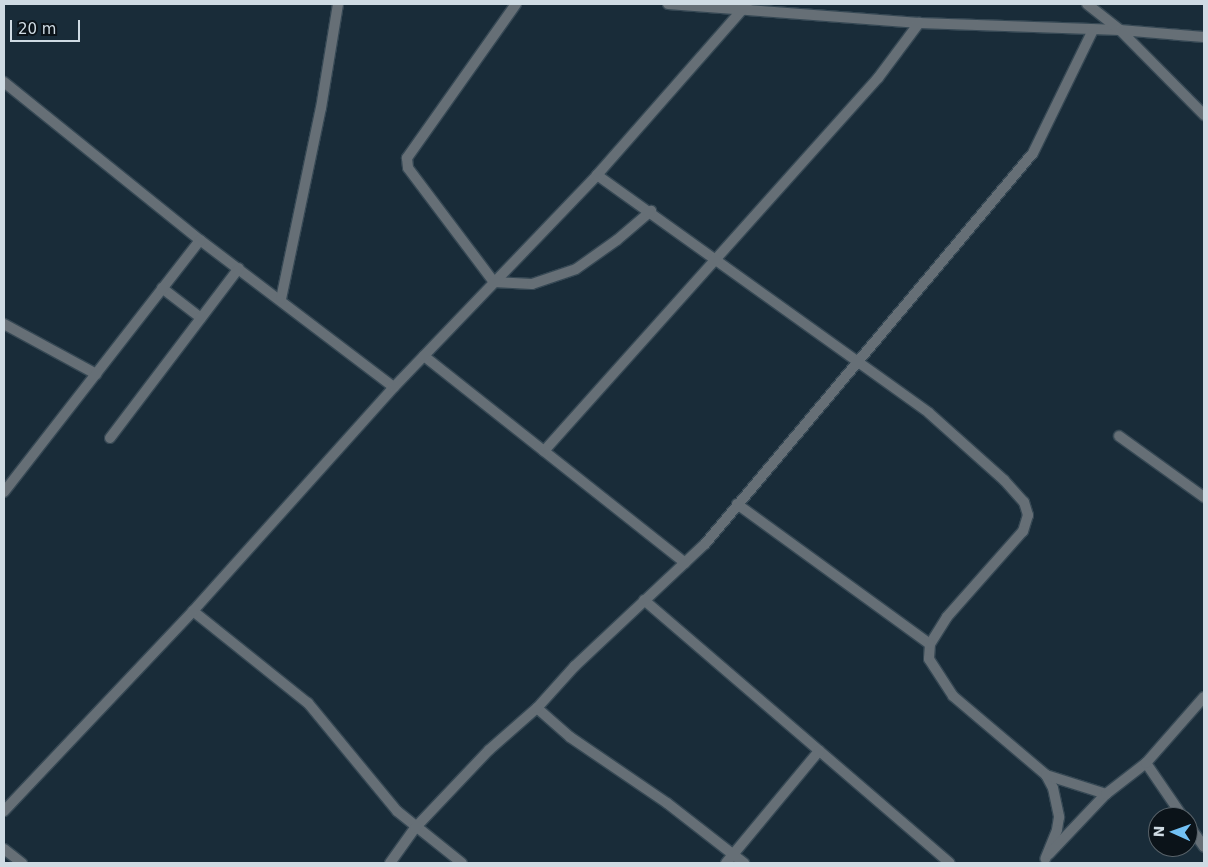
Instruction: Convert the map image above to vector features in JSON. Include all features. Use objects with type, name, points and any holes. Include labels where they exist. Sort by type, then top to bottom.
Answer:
[{"type":"street","points":[[281,299],[320,117],[338,4]]},
{"type":"street","points":[[516,4],[407,158],[408,168],[494,282],[532,284],[576,268],[617,240],[650,211]]},
{"type":"street","points":[[668,4],[744,7],[919,23],[1120,30],[1204,37]]},
{"type":"street","points":[[1087,4],[1120,30],[1204,115]]},
{"type":"street","points":[[4,811],[193,610],[394,387],[597,175],[744,7]]},
{"type":"street","points":[[544,451],[715,257],[878,78],[919,23]]},
{"type":"street","points":[[390,863],[415,828],[489,750],[537,708],[644,600],[685,563],[856,363],[1033,153],[1093,30]]},
{"type":"street","points":[[4,82],[200,240],[281,299],[394,387]]},
{"type":"street","points":[[597,175],[715,257],[856,363],[929,413],[1017,494],[1028,515],[1023,531],[947,617],[930,644],[929,660],[943,685],[1046,775],[1053,788],[1059,817],[1057,830],[1042,861]]},
{"type":"street","points":[[4,492],[200,240]]},
{"type":"street","points":[[110,438],[239,268]]},
{"type":"street","points":[[162,288],[201,318]]},
{"type":"street","points":[[4,324],[96,374]]},
{"type":"street","points":[[424,356],[685,563]]},
{"type":"street","points":[[1120,436],[1204,496]]},
{"type":"street","points":[[737,504],[930,644]]},
{"type":"street","points":[[644,600],[950,863]]},
{"type":"street","points":[[193,610],[308,703],[415,828],[462,863]]},
{"type":"street","points":[[1042,861],[1106,794],[1146,763],[1204,696]]},
{"type":"street","points":[[537,708],[570,737],[667,803],[730,859],[744,863]]},
{"type":"street","points":[[730,859],[819,751]]},
{"type":"street","points":[[1146,763],[1176,807]]},
{"type":"street","points":[[1046,775],[1106,794]]},
{"type":"street","points":[[4,849],[22,863]]}]
